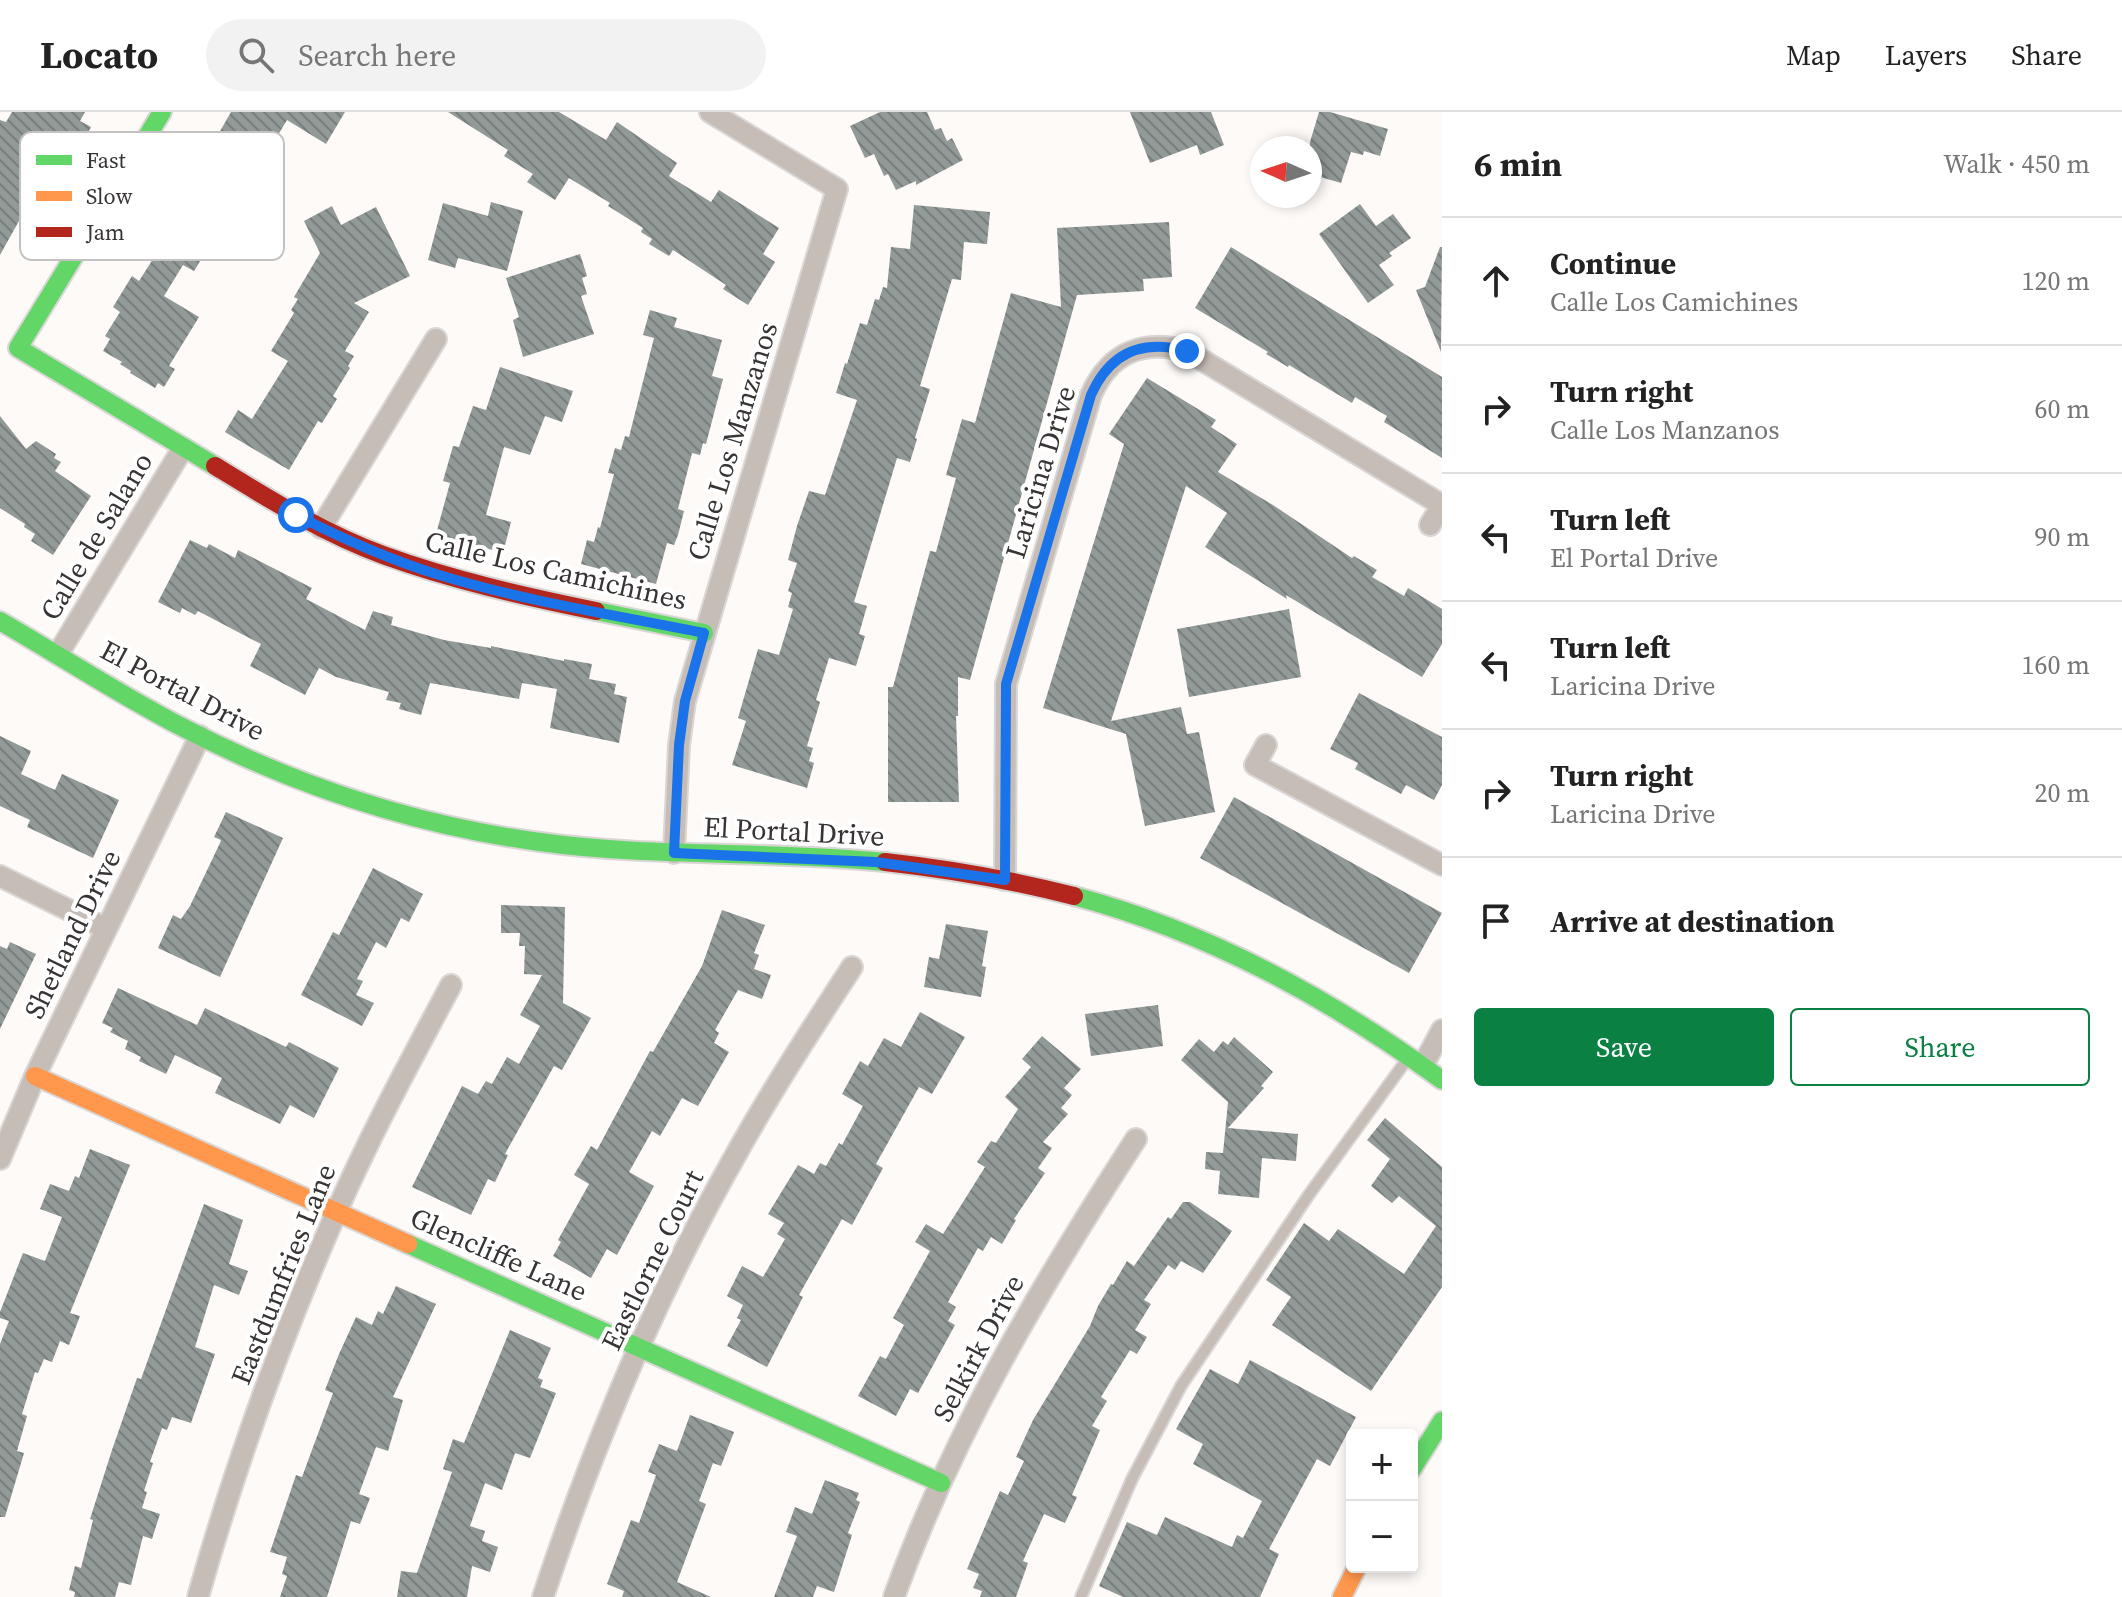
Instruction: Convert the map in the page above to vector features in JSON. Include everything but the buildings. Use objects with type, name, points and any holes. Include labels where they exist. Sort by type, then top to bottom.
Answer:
[{"type":"street","name":"Calle Los Camichines","points":[[150,132],[162,112]]},
{"type":"street","name":"Calle Los Manzanos","points":[[674,853],[679,745],[685,701],[837,189],[710,112]]},
{"type":"street","name":"Calle Los Camichines","points":[[72,260],[18,348],[183,448],[321,528],[381,554],[491,589],[704,633]]},
{"type":"street","points":[[321,528],[436,339]]},
{"type":"street","name":"Laricina Drive","points":[[1005,880],[1006,684],[1091,395],[1097,381],[1111,364],[1129,352],[1146,346],[1167,346],[1187,351],[1442,505],[1430,525]]},
{"type":"street","name":"Calle de Salano","points":[[58,654],[183,448]]},
{"type":"street","name":"El Portal Drive","points":[[0,621],[200,736],[277,772],[347,798],[421,820],[568,846],[876,862],[1005,880],[1143,918],[1213,945],[1307,992],[1346,1014],[1442,1080]]},
{"type":"street","name":"Shetland Drive","points":[[0,1159],[35,1076],[200,736]]},
{"type":"street","points":[[1266,745],[1255,765],[1442,865]]},
{"type":"street","points":[[0,876],[105,928]]},
{"type":"street","name":"Eastlorne Court","points":[[543,1597],[589,1469],[674,1271],[774,1088],[852,967]]},
{"type":"street","name":"Eastdumfries Lane","points":[[198,1597],[249,1433],[299,1300],[377,1125],[451,985]]},
{"type":"street","points":[[1416,1061],[1442,1030]]},
{"type":"street","name":"Glencliffe Lane","points":[[35,1076],[941,1483]]},
{"type":"street","name":"Selkirk Drive","points":[[894,1597],[941,1483],[1004,1353],[1058,1260],[1136,1139]]},
{"type":"street","points":[[1418,1459],[1442,1421]]},
{"type":"street","points":[[1342,1597],[1354,1573]]},
{"type":"lane","points":[[1081,1597],[1132,1479],[1181,1386],[1308,1196],[1416,1061]]},
{"type":"traffic: fast","points":[[150,132],[162,112]]},
{"type":"traffic: fast","points":[[72,260],[18,348],[215,466]]},
{"type":"traffic: fast","points":[[596,611],[704,633]]},
{"type":"traffic: fast","points":[[0,621],[133,700],[221,746],[309,783],[399,813],[493,835],[583,847],[885,862]]},
{"type":"traffic: fast","points":[[1074,896],[1173,928],[1220,948],[1312,995],[1442,1080]]},
{"type":"traffic: fast","points":[[408,1244],[941,1483]]},
{"type":"traffic: fast","points":[[1418,1459],[1442,1421]]},
{"type":"traffic: slow","points":[[35,1076],[408,1244]]},
{"type":"traffic: slow","points":[[1342,1597],[1354,1573]]},
{"type":"traffic: jam","points":[[215,466],[318,526],[383,555],[488,587],[596,611]]},
{"type":"traffic: jam","points":[[885,862],[980,876],[1074,896]]},
{"type":"route","points":[[296,515],[381,554],[435,573],[491,589],[704,633],[685,701],[679,745],[674,853],[876,862],[1005,880],[1006,684],[1091,395],[1097,381],[1111,364],[1129,352],[1146,346],[1167,346],[1187,351]]}]
